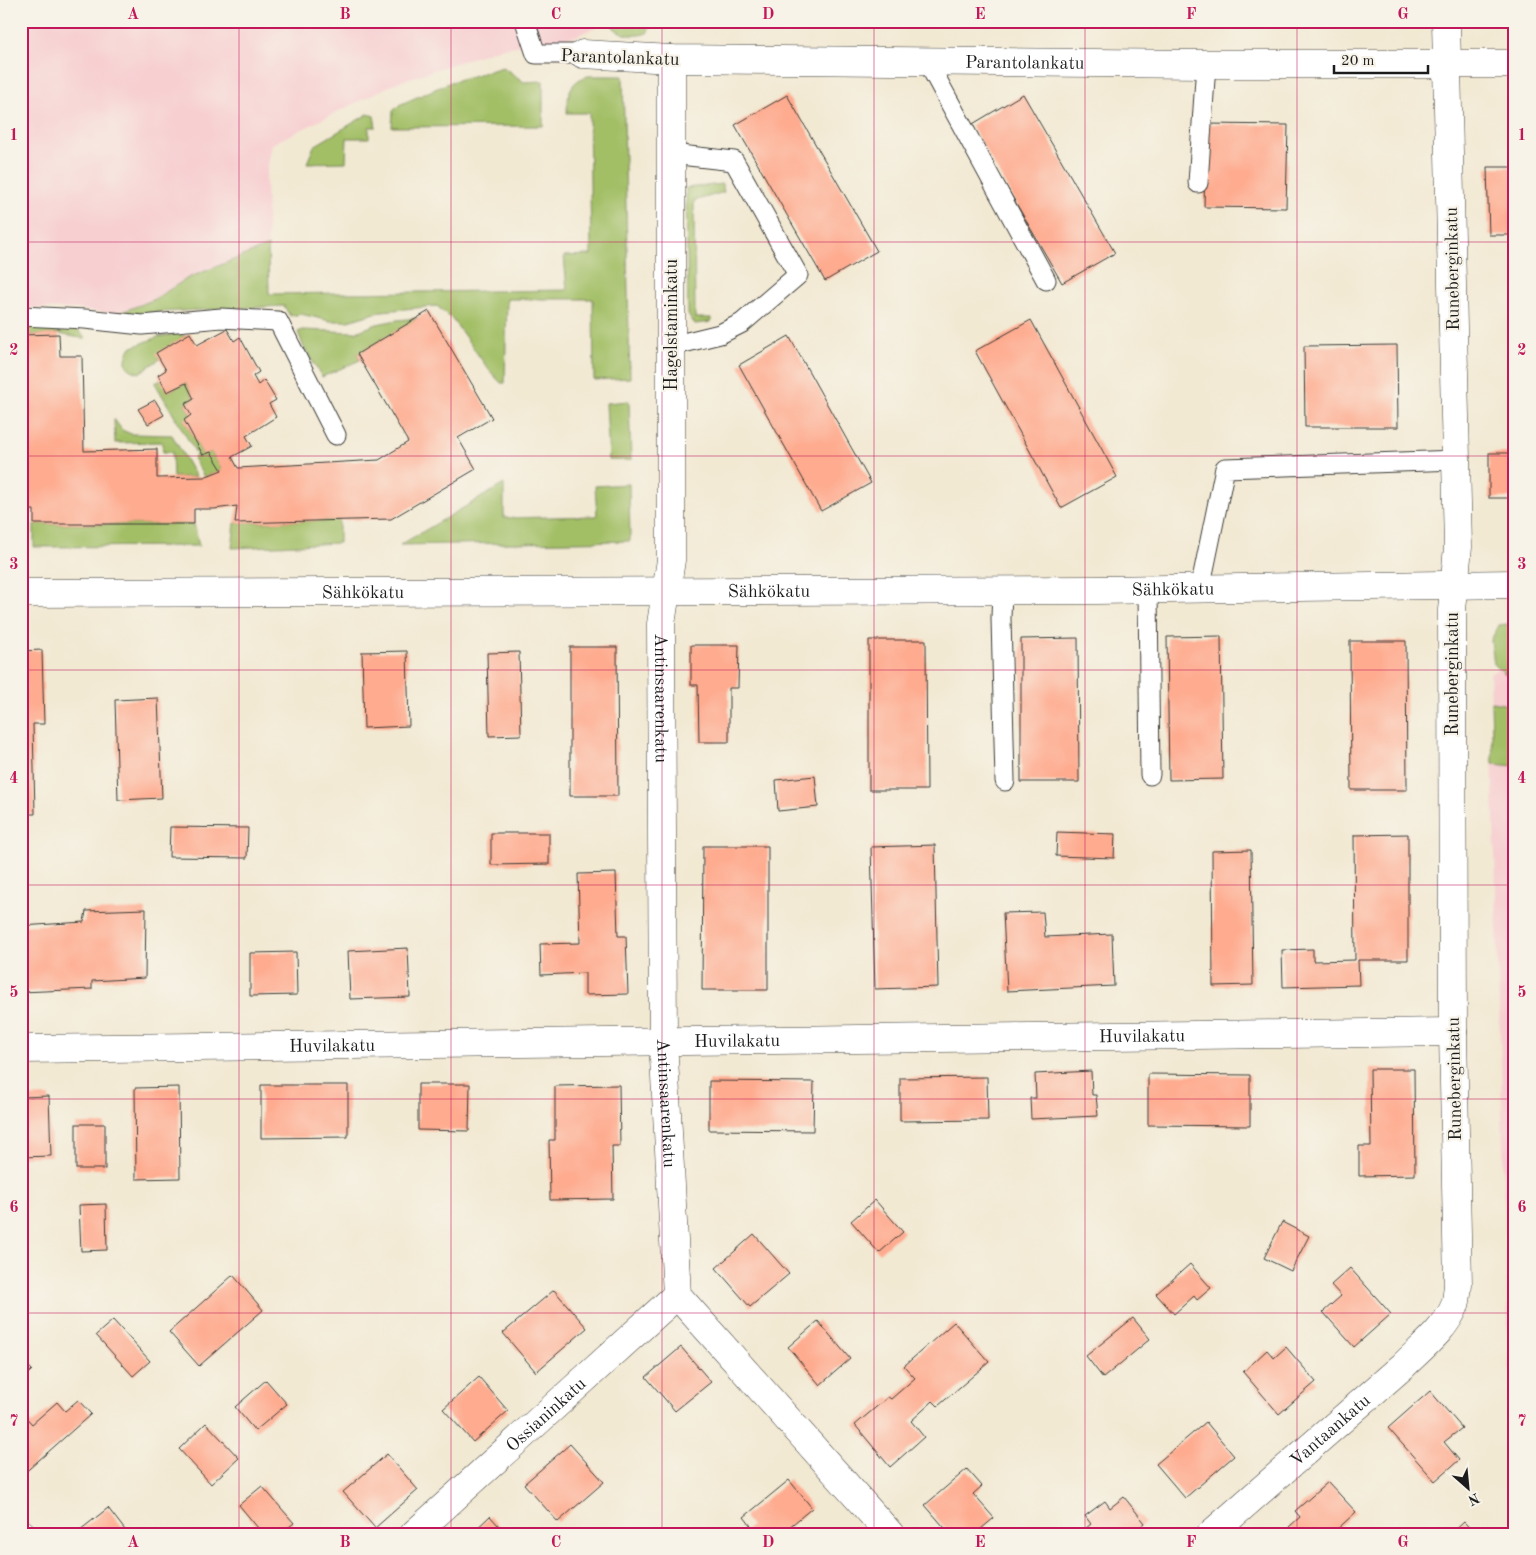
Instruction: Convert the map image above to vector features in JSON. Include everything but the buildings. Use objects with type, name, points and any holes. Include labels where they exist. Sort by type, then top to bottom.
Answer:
[{"type":"street","name":"Runeberginkatu","points":[[1444,1323],[1455,1305],[1458,1285],[1453,1032],[1452,620],[1453,586],[1458,547],[1446,21]]},
{"type":"street","name":"Parantolankatu","points":[[583,54],[671,59],[1206,64],[1515,64]]},
{"type":"street","name":"Hagelstaminkatu","points":[[665,591],[671,560],[671,59]]},
{"type":"street","name":"Sähkökatu","points":[[21,593],[1200,589],[1515,584]]},
{"type":"street","name":"Antinsaarenkatu","points":[[665,591],[661,624],[663,1040],[677,1295]]},
{"type":"street","name":"Huvilakatu","points":[[21,1049],[1453,1032]]},
{"type":"street","name":"Ossianinkatu","points":[[414,1534],[677,1295]]},
{"type":"street","points":[[677,1295],[890,1534]]},
{"type":"street","name":"Vantaankatu","points":[[1211,1534],[1403,1366],[1444,1323]]},
{"type":"lane","name":"Parantolankatu","points":[[525,21],[536,54],[583,54]]},
{"type":"lane","points":[[927,61],[1046,280]]},
{"type":"lane","points":[[1198,183],[1206,64]]},
{"type":"lane","points":[[671,154],[734,160],[798,275],[742,323],[720,334],[671,346]]},
{"type":"lane","points":[[21,316],[85,318],[142,325],[222,318],[278,321],[336,435]]},
{"type":"lane","points":[[1200,589],[1225,468],[1456,460]]},
{"type":"lane","points":[[1148,589],[1150,775]]},
{"type":"lane","points":[[1002,590],[1000,618],[1004,781]]},
{"type":"shaded area","points":[[21,21],[597,21],[598,26],[574,37],[498,49],[398,82],[272,144],[266,177],[269,294],[116,314],[77,309],[21,308]]},
{"type":"shaded area","points":[[1515,658],[1515,1373],[1509,1368],[1490,674]]},
{"type":"green space","points":[[609,21],[654,21],[647,33],[631,35],[620,32]]},
{"type":"green space","points":[[503,67],[524,82],[543,81],[543,126],[392,127],[393,111],[399,105],[451,82]]},
{"type":"green space","points":[[588,76],[623,76],[630,378],[594,380],[593,299],[507,299],[505,383],[501,383],[489,370],[453,320],[437,306],[382,311],[348,321],[330,321],[301,314],[290,316],[284,306],[116,314],[153,300],[188,278],[268,246],[269,294],[567,290],[564,256],[591,255],[589,113],[567,113],[570,90],[576,82]]},
{"type":"green space","points":[[368,114],[374,116],[376,127],[369,127],[369,138],[347,138],[346,162],[307,163],[314,146]]},
{"type":"green space","points":[[722,184],[724,192],[694,201],[695,318],[711,318],[711,322],[695,324],[688,315],[686,188]]},
{"type":"green space","points":[[418,318],[357,354],[360,360],[322,377],[304,348],[298,332],[302,330],[356,332],[377,324]]},
{"type":"green space","points":[[21,323],[76,328],[86,339],[59,334],[21,335]]},
{"type":"green space","points":[[177,334],[186,336],[157,353],[160,359],[139,373],[130,369],[126,364],[130,348],[158,337]]},
{"type":"green space","points":[[161,380],[167,392],[186,383],[194,399],[185,404],[191,415],[184,420],[203,455],[211,452],[222,470],[204,477],[193,458],[197,455],[155,383]]},
{"type":"green space","points":[[629,401],[631,460],[609,460],[606,403]]},
{"type":"green space","points":[[114,419],[122,430],[131,434],[172,435],[196,477],[173,477],[172,452],[163,452],[162,442],[115,443]]},
{"type":"green space","points":[[504,484],[504,518],[597,516],[595,486],[629,484],[630,541],[400,545]]},
{"type":"green space","points":[[339,520],[339,543],[232,548],[235,523]]},
{"type":"green space","points":[[34,524],[194,524],[199,546],[34,547]]},
{"type":"green space","points":[[1515,623],[1515,682],[1494,664],[1491,640],[1499,625]]},
{"type":"green space","points":[[1491,702],[1515,706],[1515,770],[1514,766],[1493,764]]}]
